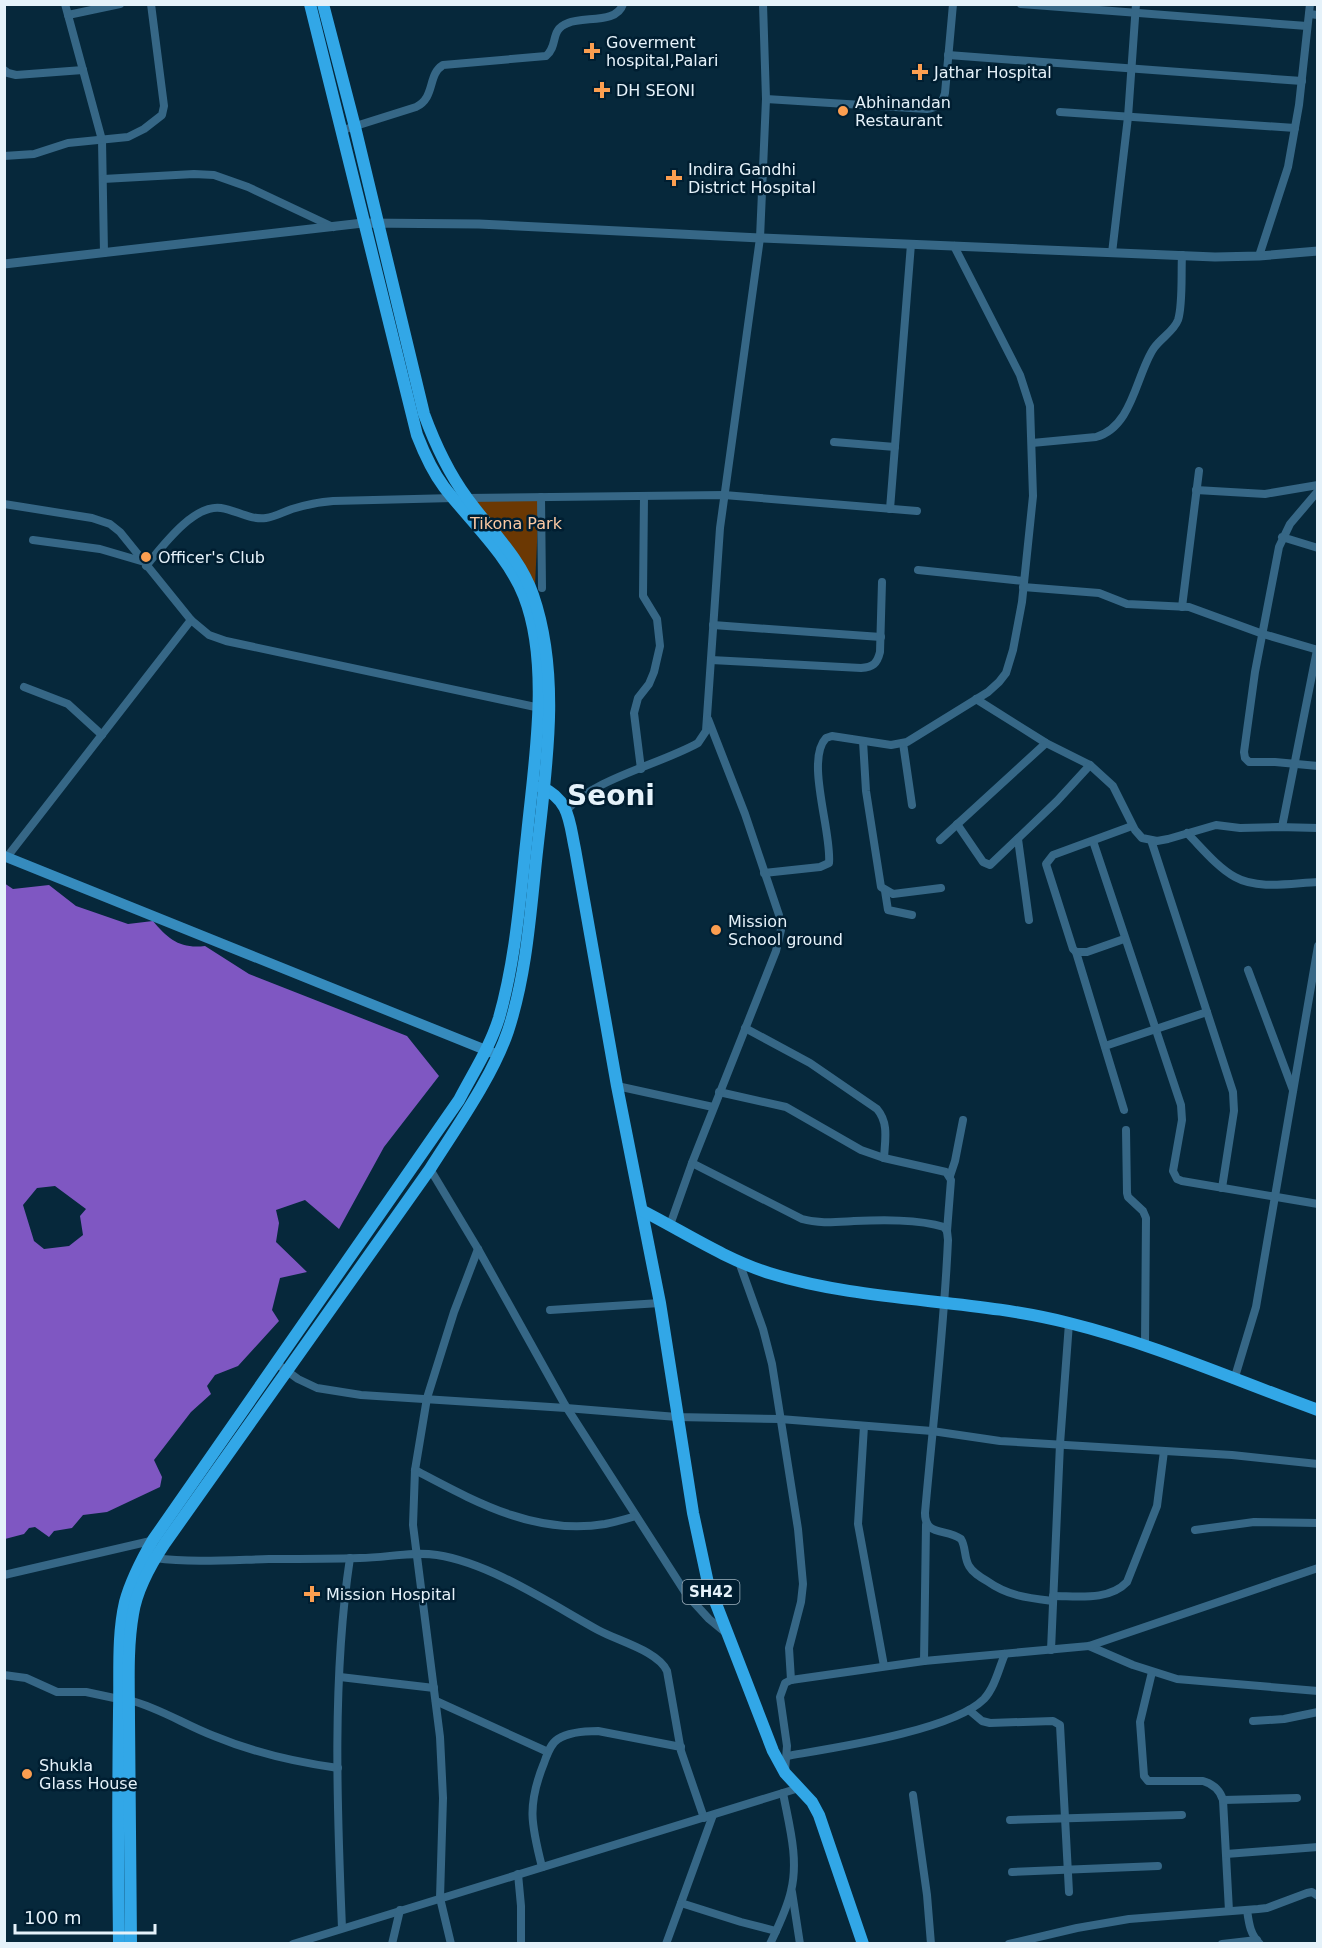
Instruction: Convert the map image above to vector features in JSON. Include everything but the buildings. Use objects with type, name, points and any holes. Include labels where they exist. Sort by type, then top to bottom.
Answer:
[{"type":"main road","points":[[131,1944],[121,1632],[130,1587],[159,1541],[281,1367],[459,1100],[485,1050],[498,1021],[514,958],[532,782],[543,708],[547,663],[543,631],[533,596],[518,562],[467,498],[434,443],[424,414],[377,223],[310,4]]},
{"type":"main road","points":[[281,1367],[430,1169],[465,1114],[498,1055],[508,1032],[524,968],[546,789],[543,708],[536,648],[524,596],[495,548],[453,498],[427,459],[417,435],[363,223],[349,128],[323,4]]},
{"type":"main road","points":[[532,782],[562,801],[567,810],[617,1086],[643,1211],[739,1262],[771,1274],[821,1285],[1024,1314],[1069,1323],[1145,1345],[1317,1410]]},
{"type":"main road","points":[[6,857],[498,1055]]},
{"type":"main road","name":"SH42","points":[[643,1211],[693,1514],[708,1582],[726,1634],[739,1661],[773,1751],[785,1773],[812,1802],[827,1832],[863,1944]]},
{"type":"main road","points":[[119,1944],[124,1700]]},
{"type":"street","points":[[66,4],[102,140],[104,253]]},
{"type":"street","points":[[68,15],[120,4]]},
{"type":"street","points":[[4,156],[34,154],[68,143],[120,139],[158,119],[164,111],[151,4]]},
{"type":"street","points":[[349,128],[424,103],[438,69],[443,65],[546,56],[552,51],[555,34],[561,26],[570,22],[614,16],[621,10],[623,4]]},
{"type":"street","points":[[567,810],[574,801],[587,792],[698,743],[706,731],[724,495],[760,238],[765,99],[763,4]]},
{"type":"street","points":[[765,99],[932,109],[944,98],[953,4]]},
{"type":"street","points":[[1021,4],[1135,9],[1307,26]]},
{"type":"street","points":[[1259,256],[1285,178],[1302,81],[1310,4]]},
{"type":"street","points":[[1112,253],[1128,117],[1135,9]]},
{"type":"street","points":[[1308,14],[1317,15]]},
{"type":"street","points":[[948,55],[1302,81]]},
{"type":"street","points":[[4,70],[16,75],[83,70]]},
{"type":"street","points":[[1060,112],[1295,128]]},
{"type":"street","points":[[103,179],[214,175],[248,186],[333,226]]},
{"type":"street","points":[[4,264],[363,223],[479,224],[1112,253],[1259,256],[1317,251]]},
{"type":"street","points":[[890,509],[910,244]]},
{"type":"street","points":[[764,873],[820,867],[829,863],[818,768],[819,748],[826,738],[832,736],[891,745],[916,738],[999,682],[1006,673],[1013,650],[1033,496],[1030,406],[1027,391],[954,246]]},
{"type":"street","points":[[1032,444],[1096,437],[1104,435],[1116,425],[1137,390],[1154,348],[1178,321],[1182,255]]},
{"type":"street","points":[[834,442],[895,447]]},
{"type":"street","points":[[1182,607],[1199,471]]},
{"type":"street","points":[[1196,490],[1265,494],[1317,485]]},
{"type":"street","points":[[1317,491],[1282,537],[1255,672],[1245,758],[1254,763],[1317,766]]},
{"type":"street","points":[[641,769],[634,713],[638,698],[649,684],[654,672],[660,646],[657,619],[643,596],[644,495]]},
{"type":"street","points":[[144,563],[190,519],[212,508],[222,508],[246,516],[263,518],[313,503],[333,501],[724,495],[917,511]]},
{"type":"street","points":[[541,497],[542,588]]},
{"type":"street","points":[[4,504],[92,518],[110,524],[120,532],[191,620],[209,635],[226,641],[543,708]]},
{"type":"street","points":[[1282,537],[1317,548]]},
{"type":"street","points":[[33,540],[100,549],[144,563]]},
{"type":"street","points":[[918,570],[1098,593],[1127,604],[1194,609],[1263,634],[1317,650],[1282,827]]},
{"type":"street","points":[[711,660],[873,666],[878,659],[881,637],[882,582]]},
{"type":"street","points":[[6,857],[191,620]]},
{"type":"street","points":[[713,625],[881,637]]},
{"type":"street","points":[[24,687],[68,704],[102,735]]},
{"type":"street","points":[[976,699],[1046,743],[1090,765],[1113,786],[1138,834],[1151,840],[1168,839],[1216,825],[1240,828],[1317,828]]},
{"type":"street","points":[[670,1225],[713,1107],[776,951],[781,930],[779,915],[707,716]]},
{"type":"street","points":[[863,741],[866,791],[879,879],[885,891],[888,910],[912,915]]},
{"type":"street","points":[[903,743],[912,805]]},
{"type":"street","points":[[940,840],[1046,743]]},
{"type":"street","points":[[957,824],[986,864],[990,865],[1090,765]]},
{"type":"street","points":[[1124,1110],[1076,952],[1069,938],[1046,864],[1053,855],[1132,826]]},
{"type":"street","points":[[1187,833],[1217,863],[1242,880],[1266,884],[1317,882]]},
{"type":"street","points":[[1018,839],[1029,920]]},
{"type":"street","points":[[1151,840],[1231,1085],[1234,1102],[1222,1188]]},
{"type":"street","points":[[1093,841],[1182,1113],[1174,1175],[1182,1181],[1317,1204]]},
{"type":"street","points":[[885,891],[893,894],[941,888]]},
{"type":"street","points":[[1076,952],[1087,952],[1124,939]]},
{"type":"street","points":[[1234,1380],[1256,1308],[1293,1090],[1315,977],[1317,946]]},
{"type":"street","points":[[1248,970],[1293,1090]]},
{"type":"street","points":[[1105,1046],[1207,1012]]},
{"type":"street","points":[[745,1028],[810,1063],[877,1109],[885,1120],[884,1158]]},
{"type":"street","points":[[617,1086],[713,1107]]},
{"type":"street","points":[[719,1092],[786,1107],[861,1150],[884,1158],[938,1170],[950,1176]]},
{"type":"street","points":[[924,1661],[925,1513],[946,1303],[950,1176],[963,1120]]},
{"type":"street","points":[[1126,1130],[1127,1193],[1128,1197],[1143,1211],[1147,1232],[1145,1345]]},
{"type":"street","points":[[692,1163],[812,1222],[874,1220],[924,1223],[944,1227],[947,1231]]},
{"type":"street","points":[[430,1169],[478,1249],[566,1408],[687,1595],[726,1634]]},
{"type":"street","points":[[451,1944],[440,1898],[443,1798],[440,1737],[413,1525],[415,1470],[427,1398],[454,1312],[478,1249]]},
{"type":"street","points":[[739,1262],[763,1329],[772,1364],[802,1563],[801,1602],[789,1648],[791,1680]]},
{"type":"street","points":[[550,1310],[660,1303]]},
{"type":"street","points":[[1051,1650],[1060,1444],[1069,1323]]},
{"type":"street","points":[[281,1367],[317,1388],[361,1395],[677,1417],[780,1419],[932,1431],[1000,1441],[1164,1451],[1317,1464]]},
{"type":"street","points":[[864,1426],[858,1524],[884,1666]]},
{"type":"street","points":[[926,1525],[961,1539],[969,1566],[995,1587],[1010,1594],[1024,1598],[1053,1599],[1104,1595],[1117,1590],[1127,1581],[1157,1506],[1164,1451]]},
{"type":"street","points":[[415,1470],[483,1505],[526,1520],[547,1524],[592,1526],[636,1516]]},
{"type":"street","points":[[1195,1530],[1248,1522],[1317,1522]]},
{"type":"street","points":[[4,1575],[159,1541]]},
{"type":"street","points":[[150,1556],[181,1561],[439,1555],[470,1563],[512,1582],[607,1635],[655,1657],[664,1664],[681,1747],[704,1818]]},
{"type":"street","points":[[342,1928],[338,1768],[339,1677],[346,1581],[350,1558]]},
{"type":"street","points":[[785,1773],[787,1756],[780,1697],[785,1683],[791,1680],[924,1661],[1089,1647],[1317,1568]]},
{"type":"street","points":[[1089,1647],[1152,1672],[1188,1681],[1317,1691]]},
{"type":"street","points":[[787,1756],[901,1734],[969,1710],[980,1703],[990,1691],[1005,1653]]},
{"type":"street","points":[[1152,1672],[1140,1722],[1146,1779],[1206,1782],[1218,1790],[1223,1800],[1229,1911]]},
{"type":"street","points":[[4,1675],[26,1678],[57,1692],[86,1692],[156,1708],[220,1739],[280,1759],[338,1768]]},
{"type":"street","points":[[339,1677],[434,1688]]},
{"type":"street","points":[[436,1701],[548,1752]]},
{"type":"street","points":[[969,1710],[982,1721],[990,1723],[1053,1721],[1060,1725],[1069,1892]]},
{"type":"street","points":[[1254,1722],[1317,1712]]},
{"type":"street","points":[[542,1867],[533,1832],[531,1807],[533,1792],[548,1752],[559,1738],[587,1731],[616,1733],[681,1747]]},
{"type":"street","points":[[293,1944],[313,1940],[342,1928],[799,1788]]},
{"type":"street","points":[[783,1793],[794,1851],[792,1889],[800,1944]]},
{"type":"street","points":[[913,1795],[927,1895],[931,1944]]},
{"type":"street","points":[[1223,1800],[1297,1798]]},
{"type":"street","points":[[666,1944],[713,1815]]},
{"type":"street","points":[[1010,1820],[1182,1815]]},
{"type":"street","points":[[1226,1854],[1317,1847]]},
{"type":"street","points":[[1012,1872],[1158,1866]]},
{"type":"street","points":[[518,1874],[521,1898],[521,1944]]},
{"type":"street","points":[[770,1944],[792,1889]]},
{"type":"street","points":[[1009,1944],[1111,1922],[1267,1908],[1307,1893],[1312,1892],[1317,1896]]},
{"type":"street","points":[[681,1903],[776,1931]]},
{"type":"street","points":[[392,1944],[400,1910]]},
{"type":"street","points":[[1247,1910],[1249,1927],[1259,1942]]},
{"type":"street","points":[[1222,1944],[1259,1942]]},
{"type":"green space","name":"Tikona Park","points":[[539,500],[535,586],[472,501]]},
{"type":"shaded area","points":[[4,883],[13,889],[49,885],[76,906],[128,924],[153,921],[169,938],[175,941],[188,946],[205,946],[249,974],[407,1036],[439,1076],[384,1147],[339,1229],[305,1200],[276,1210],[279,1223],[276,1242],[307,1272],[280,1278],[272,1310],[279,1321],[238,1366],[215,1375],[207,1386],[211,1394],[191,1412],[154,1460],[162,1477],[160,1487],[107,1512],[83,1515],[72,1528],[54,1531],[49,1537],[35,1527],[29,1528],[24,1534],[5,1539]],"holes":[[[55,1186],[86,1209],[80,1216],[83,1235],[69,1246],[44,1249],[34,1241],[23,1205],[37,1188]]]},
{"type":"place","name":"Goverment hospital,Palari","points":[[592,51]]},
{"type":"place","name":"Jathar Hospital","points":[[920,72]]},
{"type":"place","name":"DH SEONI","points":[[602,90]]},
{"type":"place","name":"Abhinandan Restaurant","points":[[843,111]]},
{"type":"place","name":"Indira Gandhi District Hospital","points":[[674,178]]},
{"type":"place","name":"Officer's Club","points":[[146,557]]},
{"type":"place","name":"Mission School ground","points":[[716,930]]},
{"type":"place","name":"Mission Hospital","points":[[312,1594]]},
{"type":"place","name":"Shukla Glass House","points":[[27,1774]]},
{"type":"district","name":"Seoni","points":[[611,795]]}]
